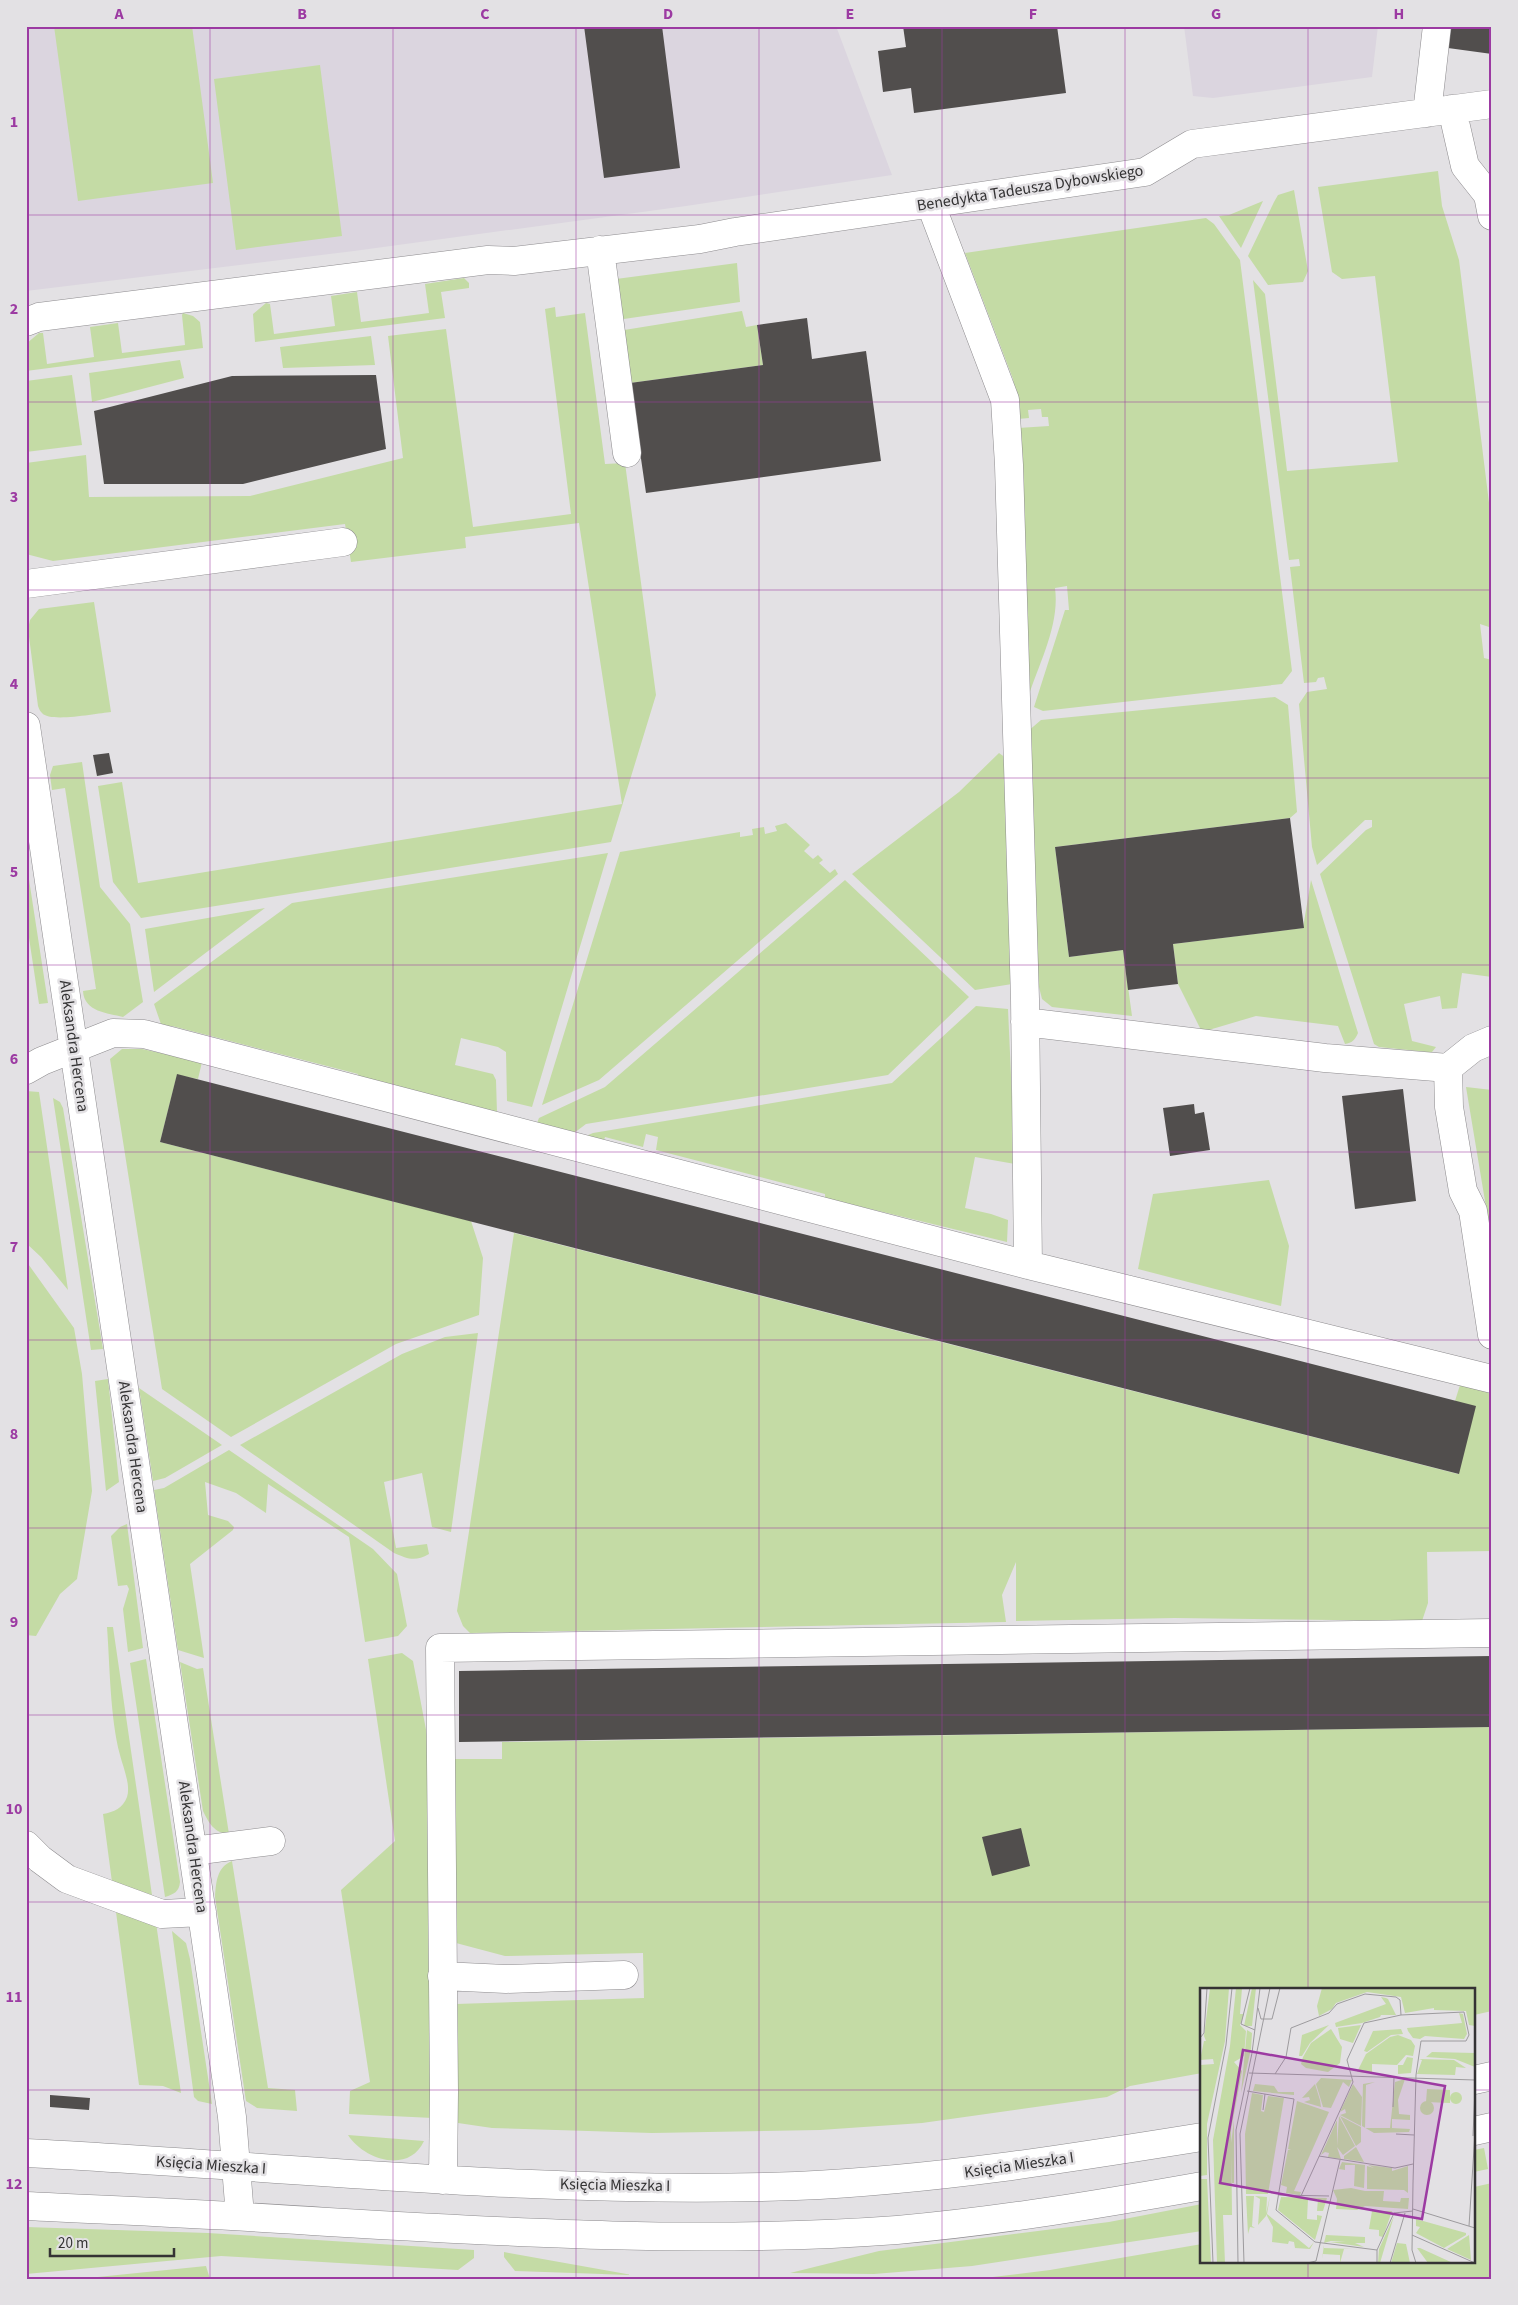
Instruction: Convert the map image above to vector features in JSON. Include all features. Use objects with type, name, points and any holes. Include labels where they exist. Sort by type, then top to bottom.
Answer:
[{"type":"street","points":[[1437,26],[1440,111],[1464,166],[1490,202]]},
{"type":"street","name":"Benedykta Tadeusza Dybowskiego","points":[[26,322],[39,318],[488,260],[514,261],[700,239],[1144,172],[1192,144],[1492,104]]},
{"type":"street","points":[[931,204],[1005,400],[1009,465],[1025,1022],[1028,1264]]},
{"type":"street","points":[[600,250],[628,453]]},
{"type":"street","points":[[26,584],[343,542]]},
{"type":"street","name":"Aleksandra Hercena","points":[[26,726],[194,1851],[232,2117],[240,2216]]},
{"type":"street","points":[[1025,1022],[1324,1058],[1448,1068]]},
{"type":"street","points":[[26,1070],[74,1048],[113,1034],[144,1034],[1028,1264],[1492,1379]]},
{"type":"street","points":[[1492,1040],[1473,1048],[1459,1057],[1448,1068],[1449,1107],[1463,1191],[1473,1211],[1492,1335]]},
{"type":"street","points":[[443,2180],[440,1648],[1492,1633]]},
{"type":"street","points":[[194,1851],[271,1841]]},
{"type":"street","points":[[26,1845],[40,1859],[66,1879],[162,1914],[202,1912]]},
{"type":"street","points":[[442,1976],[506,1979],[624,1975]]},
{"type":"street","points":[[1476,2080],[1492,2076]]},
{"type":"street","points":[[1476,2131],[1492,2127]]},
{"type":"street","name":"Księcia Mieszka I","points":[[26,2153],[492,2183],[702,2187],[862,2182],[936,2177],[1041,2163],[1200,2137]]},
{"type":"street","points":[[26,2206],[550,2234],[660,2236],[897,2230],[1096,2205],[1200,2186]]},
{"type":"shaded area","points":[[26,26],[836,26],[892,175],[686,206],[354,251],[26,291]]},
{"type":"shaded area","points":[[1184,26],[1378,26],[1372,77],[1213,98],[1193,96]]},
{"type":"green space","points":[[54,26],[192,26],[213,183],[78,201]]},
{"type":"green space","points":[[320,65],[342,236],[236,250],[214,79]]},
{"type":"green space","points":[[1438,171],[1442,206],[1459,260],[1492,527],[1492,628],[1480,624],[1484,658],[1492,660],[1492,977],[1462,973],[1457,1008],[1442,1009],[1440,996],[1404,1004],[1412,1041],[1436,1047],[1432,1052],[1428,1052],[1379,1047],[1374,1044],[1320,874],[1366,830],[1372,827],[1372,820],[1365,820],[1317,865],[1312,847],[1299,704],[1307,692],[1327,689],[1324,677],[1318,678],[1316,682],[1304,683],[1290,567],[1300,566],[1299,559],[1289,560],[1253,280],[1265,294],[1287,471],[1398,462],[1375,276],[1342,279],[1332,272],[1318,187]]},
{"type":"green space","points":[[1294,190],[1308,271],[1303,282],[1268,285],[1248,256],[1278,195]]},
{"type":"green space","points":[[1263,201],[1241,248],[1219,216],[1229,215]]},
{"type":"green space","points":[[1206,218],[1214,224],[1240,260],[1292,671],[1282,684],[1043,711],[1034,707],[1065,610],[1069,610],[1067,586],[1055,588],[1056,602],[1052,630],[1028,698],[1018,428],[1049,426],[1048,417],[1042,417],[1041,409],[1028,410],[1029,418],[1018,419],[1013,379],[965,253]]},
{"type":"green space","points":[[737,263],[740,302],[617,320],[616,279]]},
{"type":"green space","points":[[464,278],[469,283],[469,288],[441,292],[445,318],[255,342],[253,314],[266,303],[270,304],[274,334],[335,326],[331,296],[357,292],[361,322],[429,313],[425,284]]},
{"type":"green space","points":[[555,307],[556,317],[585,313],[605,464],[625,463],[656,695],[611,842],[141,918],[113,882],[98,786],[122,782],[138,883],[622,804],[579,523],[465,537],[466,548],[351,562],[345,524],[53,561],[26,554],[26,463],[86,455],[89,497],[250,496],[403,458],[388,336],[446,329],[473,527],[571,514],[545,309]]},
{"type":"green space","points":[[742,311],[746,327],[757,325],[763,365],[630,383],[618,331]]},
{"type":"green space","points":[[183,313],[193,316],[200,322],[203,348],[26,371],[26,344],[39,333],[43,333],[47,364],[94,357],[90,327],[118,323],[122,353],[185,345]]},
{"type":"green space","points":[[371,336],[375,365],[283,368],[280,347]]},
{"type":"green space","points":[[180,360],[184,378],[92,402],[89,373]]},
{"type":"green space","points":[[72,375],[82,445],[26,452],[26,381]]},
{"type":"green space","points":[[94,602],[111,712],[64,717],[47,716],[41,712],[38,706],[28,629],[30,620],[39,609]]},
{"type":"green space","points":[[1275,697],[1288,705],[1297,812],[1290,818],[1055,847],[1069,957],[1123,950],[1132,1016],[1052,1007],[1042,999],[1034,967],[1027,732],[1041,720]]},
{"type":"green space","points":[[999,753],[1006,758],[1012,984],[975,990],[852,874],[959,792]]},
{"type":"green space","points":[[82,762],[100,887],[130,924],[143,1002],[123,1017],[104,1013],[92,1007],[84,998],[83,991],[96,989],[65,788],[52,790],[50,775],[53,766]]},
{"type":"green space","points":[[786,823],[810,845],[804,851],[813,859],[818,855],[823,860],[819,863],[830,873],[835,869],[838,874],[599,1080],[542,1105],[620,852],[740,832],[740,837],[753,835],[752,829],[764,827],[765,834],[777,831],[775,826]]},
{"type":"green space","points":[[608,853],[532,1107],[507,1101],[506,1052],[498,1047],[461,1038],[455,1065],[493,1074],[496,1080],[497,1113],[357,1079],[358,1074],[172,1026],[169,1029],[162,1027],[154,1004],[292,903]]},
{"type":"green space","points":[[26,860],[48,1003],[39,1004],[26,918]]},
{"type":"green space","points":[[845,880],[969,997],[888,1075],[586,1124],[574,1133],[537,1123],[539,1118],[605,1087]]},
{"type":"green space","points":[[1311,880],[1358,1033],[1356,1038],[1345,1044],[1338,1026],[1256,1016],[1202,1032],[1178,984],[1173,944],[1303,928]]},
{"type":"green space","points":[[265,908],[154,992],[145,929]]},
{"type":"green space","points":[[976,1006],[1008,1009],[1015,1164],[975,1157],[965,1208],[1008,1220],[1007,1242],[825,1198],[825,1194],[656,1150],[658,1137],[646,1134],[643,1147],[605,1137],[604,1140],[586,1136],[593,1133],[892,1083]]},
{"type":"green space","points":[[122,1049],[142,1049],[202,1062],[198,1079],[177,1075],[160,1142],[471,1221],[483,1258],[479,1315],[396,1344],[231,1437],[162,1389],[110,1059]]},
{"type":"green space","points":[[1466,1087],[1492,1090],[1492,1243]]},
{"type":"green space","points":[[26,1091],[39,1092],[68,1290],[41,1257],[26,1243]]},
{"type":"green space","points":[[53,1098],[60,1102],[63,1108],[103,1349],[91,1350]]},
{"type":"green space","points":[[1269,1180],[1289,1246],[1281,1306],[1138,1269],[1153,1194]]},
{"type":"green space","points":[[514,1233],[1458,1474],[1455,1401],[1460,1385],[1488,1392],[1492,1398],[1492,1551],[1427,1552],[1428,1603],[1422,1621],[1175,1618],[1016,1621],[1016,1562],[1002,1595],[1006,1622],[470,1633],[463,1626],[457,1611]]},
{"type":"green space","points":[[26,1261],[74,1328],[82,1374],[92,1491],[77,1579],[60,1594],[36,1636],[26,1635]]},
{"type":"green space","points":[[478,1333],[451,1532],[432,1527],[422,1473],[384,1482],[396,1548],[427,1544],[429,1554],[412,1559],[394,1553],[240,1445],[402,1354],[445,1337]]},
{"type":"green space","points":[[108,1379],[119,1482],[106,1491],[95,1381]]},
{"type":"green space","points":[[139,1388],[222,1445],[165,1478],[153,1481]]},
{"type":"green space","points":[[229,1450],[373,1549],[397,1574],[407,1626],[398,1636],[365,1642],[349,1537],[268,1484],[266,1513],[236,1493],[205,1482],[208,1515],[228,1521],[234,1527],[233,1530],[190,1564],[204,1658],[178,1650],[154,1490],[164,1488]]},
{"type":"green space","points":[[127,1524],[143,1648],[128,1652],[123,1609],[129,1589],[127,1585],[118,1586],[111,1536],[120,1527]]},
{"type":"green space","points":[[107,1627],[113,1627],[152,1895],[112,1882],[103,1814],[121,1807],[127,1797],[128,1787],[114,1725]]},
{"type":"green space","points":[[402,1653],[413,1661],[427,1735],[433,2118],[349,2114],[350,2091],[370,2082],[341,1890],[395,1841],[368,1659]]},
{"type":"green space","points":[[146,1659],[180,1882],[175,1892],[165,1897],[130,1663]]},
{"type":"green space","points":[[180,1662],[197,1669],[203,1668],[229,1834],[219,1832],[210,1823],[203,1811]]},
{"type":"green space","points":[[1492,1727],[1492,2011],[1476,2015],[1476,1988],[1200,1988],[1200,2073],[1130,2086],[1107,2097],[922,2123],[820,2130],[652,2133],[492,2128],[458,2123],[456,2004],[644,1998],[643,1953],[505,1956],[456,1943],[454,1759],[502,1759],[502,1742]]},
{"type":"green space","points":[[232,1861],[268,2088],[295,2090],[297,2111],[257,2108],[246,2101],[215,1897],[220,1871]]},
{"type":"green space","points":[[116,1912],[156,1923],[181,2093],[163,2086],[139,2085]]},
{"type":"green space","points":[[172,1931],[186,1943],[190,1959],[212,2104],[198,2101],[194,2097]]},
{"type":"green space","points":[[348,2135],[424,2141],[417,2151],[408,2158],[386,2160],[375,2157],[365,2151],[355,2144]]},
{"type":"green space","points":[[1484,2148],[1488,2169],[1476,2172],[1476,2150]]},
{"type":"green space","points":[[1492,2183],[1492,2279],[976,2279],[1050,2270],[1200,2244],[1200,2262],[1476,2262],[1476,2187]]},
{"type":"green space","points":[[1200,2204],[1200,2231],[972,2266],[874,2274],[790,2273],[879,2251],[1109,2222]]},
{"type":"green space","points":[[26,2227],[208,2233],[474,2250],[474,2258],[458,2270],[221,2256],[26,2274]]},
{"type":"green space","points":[[504,2252],[632,2275],[515,2271],[504,2257]]},
{"type":"green space","points":[[206,2266],[210,2279],[78,2279]]},
{"type":"building","points":[[584,26],[662,26],[680,168],[604,178]]},
{"type":"building","points":[[903,26],[1057,26],[1066,93],[914,113],[911,88],[883,92],[878,51],[906,47]]},
{"type":"building","points":[[1451,26],[1492,26],[1492,54],[1448,48]]},
{"type":"building","points":[[807,318],[812,359],[866,351],[881,461],[646,493],[630,383],[763,365],[757,325]]},
{"type":"building","points":[[376,375],[386,449],[243,484],[104,484],[94,411],[232,376]]},
{"type":"building","points":[[109,753],[113,773],[97,776],[93,755]]},
{"type":"building","points":[[1290,818],[1304,928],[1173,944],[1178,984],[1128,990],[1123,950],[1069,957],[1055,847]]},
{"type":"building","points":[[177,1074],[1476,1406],[1459,1474],[160,1142]]},
{"type":"building","points":[[1403,1089],[1416,1201],[1355,1209],[1342,1096]]},
{"type":"building","points":[[1194,1104],[1195,1114],[1204,1112],[1210,1150],[1170,1156],[1163,1108]]},
{"type":"building","points":[[1492,1656],[1492,1727],[459,1742],[459,1671]]},
{"type":"building","points":[[1021,1828],[1030,1866],[992,1876],[982,1837]]},
{"type":"building","points":[[50,2095],[90,2098],[89,2110],[50,2107]]}]
